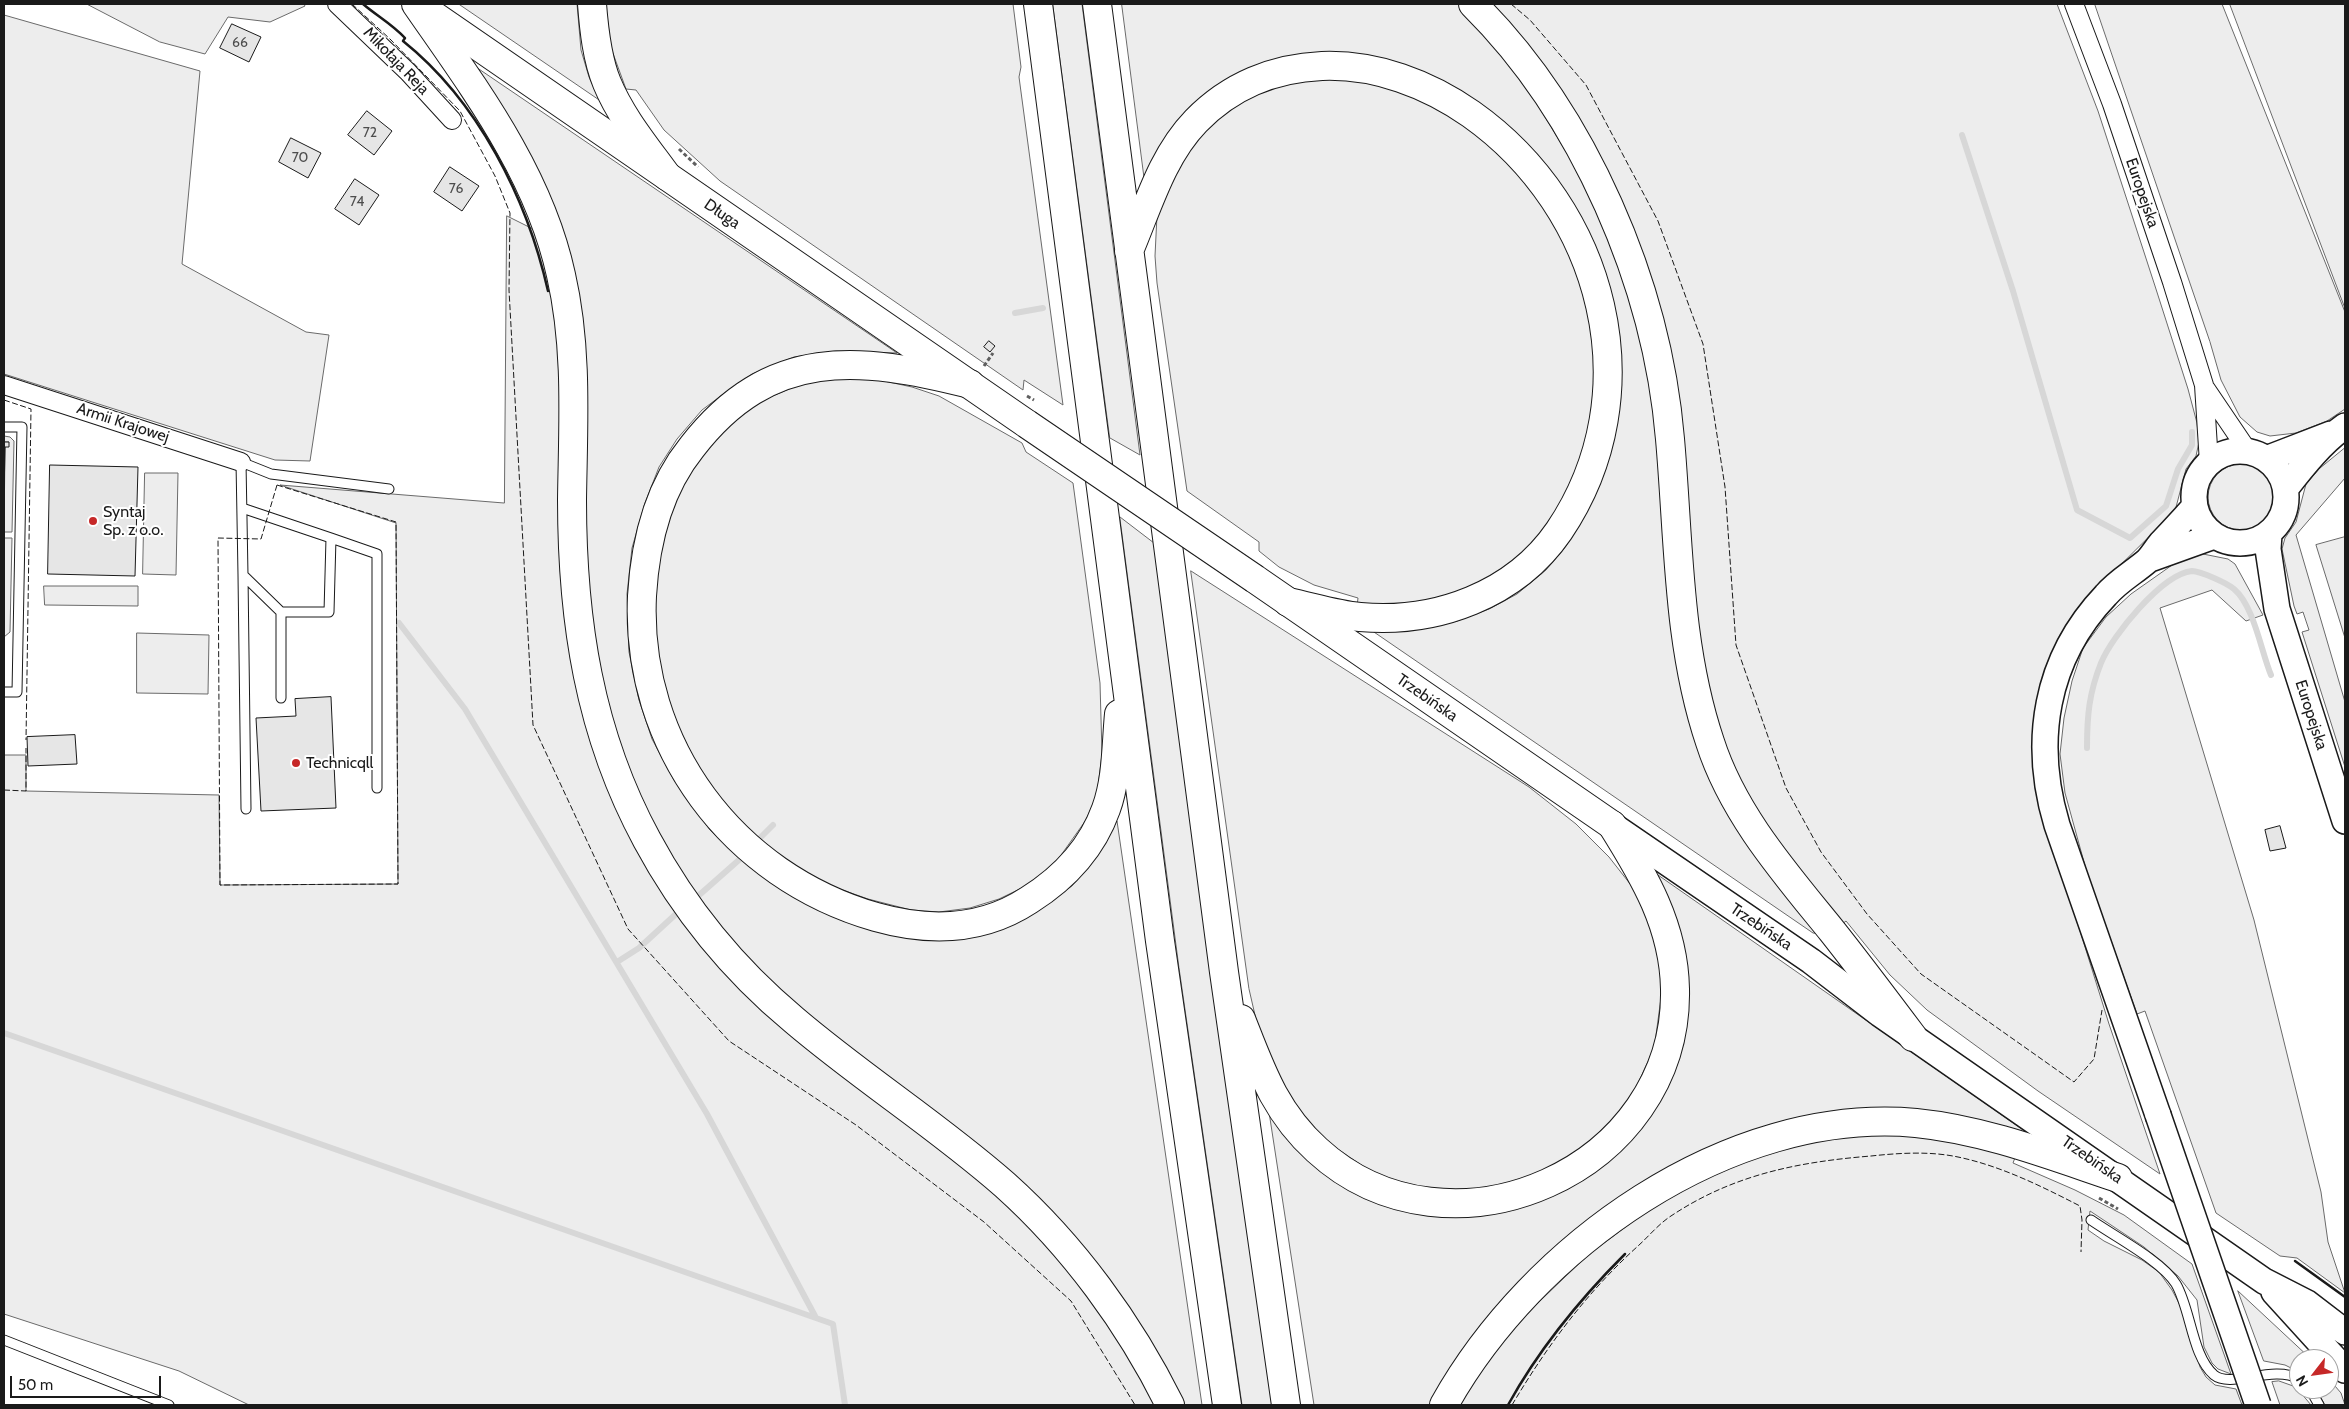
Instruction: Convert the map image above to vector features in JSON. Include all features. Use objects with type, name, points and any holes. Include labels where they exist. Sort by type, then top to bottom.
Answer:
[{"type":"main road","name":"Długa","points":[[416,4],[668,176],[977,375],[1027,424],[1254,579]]},
{"type":"main road","points":[[416,4],[503,134],[525,175],[551,236],[569,315],[572,364],[572,505],[575,598],[579,633],[584,664],[604,739],[619,780],[646,838],[677,892],[695,917],[759,988],[793,1020],[1007,1186],[1051,1231],[1085,1272],[1134,1340],[1170,1405]]},
{"type":"main road","points":[[592,4],[598,52],[606,82],[616,102],[668,176]]},
{"type":"main road","points":[[1096,4],[1224,972],[1286,1405]]},
{"type":"main road","points":[[1473,4],[1515,52],[1542,89],[1577,144],[1627,250],[1643,297],[1666,400],[1686,646],[1699,706],[1719,766],[1730,791],[1765,846],[1913,1037]]},
{"type":"main road","points":[[1038,11],[1160,941],[1227,1405]]},
{"type":"main road","points":[[1129,252],[1167,160],[1180,140],[1197,120],[1218,101],[1250,82],[1275,72],[1309,66],[1332,65],[1357,67],[1408,80],[1436,92],[1479,120],[1510,146],[1539,178],[1564,213],[1579,240],[1589,264],[1602,313],[1608,367],[1608,394],[1604,423],[1585,487],[1552,541],[1532,563],[1507,583],[1481,597],[1452,608],[1414,616],[1382,618],[1357,616],[1288,602]]},
{"type":"main road","points":[[977,375],[878,365],[839,364],[819,366],[796,372],[759,388],[721,414],[704,431],[682,460],[663,498],[646,553],[643,581],[643,632],[649,671],[664,730],[675,753],[701,796],[716,816],[755,854],[793,882],[834,902],[882,919],[934,927],[968,925],[1004,914],[1044,890],[1072,865],[1097,831],[1112,785],[1123,658]]},
{"type":"main road","points":[[2257,455],[2281,474],[2286,488],[2285,510],[2277,526],[2269,534],[2255,542],[2239,544],[2226,542],[2214,536],[2203,526],[2194,506],[2196,483],[2209,463],[2227,453],[2257,455],[2340,430]]},
{"type":"main road","points":[[2286,488],[2340,430]]},
{"type":"main road","points":[[2194,506],[2148,560],[2121,580],[2104,596],[2087,617],[2067,650],[2050,697],[2043,749],[2047,785],[2057,825],[2258,1405]]},
{"type":"main road","name":"Europejska","points":[[2269,534],[2268,549],[2276,609],[2345,821]]},
{"type":"main road","points":[[2148,560],[2214,536]]},
{"type":"main road","name":"Europejska","points":[[2239,544],[2276,609]]},
{"type":"main road","name":"Trzebińska","points":[[1254,579],[1811,961],[1913,1037],[2264,1280],[2307,1303],[2345,1332]]},
{"type":"main road","points":[[1224,972],[1262,1076],[1271,1094],[1300,1132],[1336,1166],[1380,1189],[1406,1198],[1428,1202],[1477,1203],[1526,1193],[1554,1181],[1577,1168],[1615,1137],[1628,1123],[1651,1087],[1668,1046],[1675,1008],[1676,988],[1667,933],[1655,899],[1612,825]]},
{"type":"main road","points":[[1444,1405],[1462,1374],[1511,1311],[1535,1286],[1600,1228],[1634,1203],[1675,1179],[1719,1158],[1762,1143],[1818,1128],[1876,1122],[1914,1123],[1950,1127],[1982,1134],[2118,1178]]},
{"type":"main road","name":"Trzebińska","points":[[2264,1280],[2345,1370]]},
{"type":"main road","points":[[2307,1303],[2345,1316]]},
{"type":"street","name":"Mikołaja Reja","points":[[337,4],[402,66],[452,120]]},
{"type":"street","name":"Europejska","points":[[2074,4],[2112,104],[2172,282],[2204,385],[2209,463]]},
{"type":"street","name":"Armii Krajowej","points":[[4,385],[241,462]]},
{"type":"street","name":"Europejska","points":[[2204,385],[2257,455]]},
{"type":"lane","points":[[4,427],[22,427],[17,692],[4,692]]},
{"type":"lane","points":[[246,808],[241,462],[271,474],[389,489]]},
{"type":"lane","points":[[242,508],[377,554],[376,788]]},
{"type":"lane","points":[[243,575],[281,612],[329,612],[331,538]]},
{"type":"lane","points":[[281,612],[281,698]]},
{"type":"lane","points":[[2091,1220],[2168,1273],[2182,1296],[2203,1360],[2213,1374],[2219,1378],[2230,1379],[2280,1372],[2289,1376]]},
{"type":"lane","points":[[4,1340],[169,1405]]},
{"type":"path","points":[[977,375],[993,354]]},
{"type":"path","points":[[2094,1195],[2126,1213]]},
{"type":"shaded area","points":[[87,4],[304,4],[305,6],[270,22],[228,17],[205,54],[160,42]]},
{"type":"shaded area","points":[[459,4],[577,4],[581,50],[589,77],[601,101]]},
{"type":"shaded area","points":[[606,4],[1013,4],[1021,67],[1019,77],[1063,405],[1024,380],[1023,390],[720,181],[664,130],[636,90],[626,89],[611,48]]},
{"type":"shaded area","points":[[1053,4],[1082,4],[1140,455],[1110,438]]},
{"type":"shaded area","points":[[1122,4],[1458,4],[1519,74],[1596,201],[1648,351],[1684,680],[1821,934],[1813,933],[1371,630],[1457,621],[1489,609],[1517,594],[1546,570],[1566,546],[1594,497],[1604,469],[1602,275],[1468,100],[1285,59],[1145,183]]},
{"type":"shaded area","points":[[1488,4],[2057,4],[2098,111],[2155,286],[2188,389],[2197,423],[2199,442],[2196,456],[2186,469],[2175,511],[2081,604],[2060,635],[2045,671],[2039,799],[2109,1024],[2160,1174],[2038,1091],[1927,1010],[1890,975],[1846,921],[1841,925],[1796,872],[1737,783],[1702,678],[1663,331]]},
{"type":"shaded area","points":[[2095,4],[2222,4],[2345,312],[2345,409],[2327,421],[2296,433],[2270,436],[2257,432],[2240,417],[2221,380],[2210,342]]},
{"type":"shaded area","points":[[2230,4],[2345,4],[2345,308]]},
{"type":"shaded area","points":[[4,15],[200,71],[182,264],[306,332],[329,335],[310,461],[275,460],[4,374]]},
{"type":"shaded area","points":[[470,63],[897,353],[836,351],[794,357],[752,374],[726,392],[702,410],[677,439],[659,467],[645,503],[632,548],[627,594],[629,652],[639,700],[652,739],[674,780],[710,830],[728,848],[763,876],[807,903],[838,918],[866,928],[905,937],[931,940],[1023,919],[1072,886],[1097,856],[1117,821],[1202,1405],[1182,1405],[1135,1320],[786,1000],[709,917],[647,817],[612,730],[587,597],[577,289],[566,242],[549,195]]},
{"type":"shaded area","points":[[1316,75],[1376,82],[1437,105],[1502,153],[1557,223],[1585,290],[1596,357],[1592,428],[1570,494],[1525,555],[1477,587],[1414,604],[1357,606],[1358,598],[1314,585],[1279,567],[1259,551],[1259,542],[1187,491],[1157,283],[1155,256],[1157,215],[1178,162],[1207,125],[1247,95]]},
{"type":"shaded area","points":[[507,216],[539,232],[559,323],[563,596],[571,659],[584,719],[608,789],[640,855],[674,909],[715,963],[749,997],[959,1161],[1026,1222],[1063,1262],[1111,1326],[1157,1405],[249,1405],[179,1371],[4,1314],[4,755],[26,755],[26,791],[219,795],[220,885],[398,884],[396,523],[280,485],[504,503]]},
{"type":"shaded area","points":[[835,376],[861,376],[912,387],[939,396],[1022,443],[1026,452],[1073,483],[1100,683],[1102,754],[1097,795],[1086,820],[1054,865],[1030,884],[999,899],[970,908],[939,912],[911,910],[868,899],[828,885],[792,865],[764,844],[731,813],[687,748],[672,713],[657,655],[654,606],[659,559],[670,515],[684,482],[720,429],[763,400],[801,384]]},
{"type":"shaded area","points":[[4,436],[10,437],[14,441],[12,532],[4,532],[5,447],[9,442],[4,442]]},
{"type":"shaded area","points":[[2345,448],[2345,478],[2296,535],[2345,702],[2345,767],[2302,632],[2309,630],[2303,612],[2297,614],[2294,606],[2282,549],[2285,538],[2296,522],[2306,484],[2319,469]]},
{"type":"shaded area","points":[[2241,464],[2254,466],[2264,474],[2272,484],[2274,497],[2272,510],[2264,520],[2254,528],[2241,530],[2228,528],[2218,520],[2210,510],[2208,497],[2210,484],[2218,474],[2228,466]]},
{"type":"shaded area","points":[[145,473],[178,473],[176,575],[143,574]]},
{"type":"shaded area","points":[[1120,517],[1154,543],[1275,1405],[1242,1405],[1179,968]]},
{"type":"shaded area","points":[[2345,537],[2345,638],[2316,545]]},
{"type":"shaded area","points":[[4,538],[12,538],[10,632],[4,637]]},
{"type":"shaded area","points":[[2203,554],[2228,559],[2235,564],[2263,615],[2246,621],[2212,590],[2160,608],[2254,920],[2321,1192],[2328,1242],[2345,1293],[2297,1258],[2280,1256],[2216,1213],[2145,1011],[2137,1014],[2087,873],[2065,793],[2060,754],[2064,718],[2072,681],[2083,648],[2106,617],[2131,594],[2175,563]]},
{"type":"shaded area","points":[[1191,571],[1529,787],[1576,824],[1609,857],[1638,894],[1651,924],[1664,967],[1657,1042],[1628,1105],[1573,1157],[1512,1185],[1444,1193],[1377,1176],[1316,1134],[1290,1103],[1263,1050],[1249,989]]},
{"type":"shaded area","points":[[44,586],[138,586],[138,606],[45,605]]},
{"type":"shaded area","points":[[137,633],[209,635],[208,694],[137,693]]},
{"type":"shaded area","points":[[1658,875],[2039,1141],[1916,1114],[1645,1182],[1434,1405],[1314,1405],[1269,1112],[1297,1148],[1331,1177],[1367,1196],[1401,1209],[1442,1217],[1485,1215],[1518,1207],[1552,1194],[1645,1117],[1672,916]]},
{"type":"shaded area","points":[[1879,1134],[1947,1139],[2016,1155],[2013,1163],[2075,1190],[2124,1215],[2192,1264],[2231,1374],[2218,1369],[2212,1363],[2204,1347],[2197,1300],[2178,1276],[2144,1247],[2090,1211],[2088,1230],[2104,1241],[2142,1260],[2159,1272],[2181,1307],[2200,1367],[2206,1377],[2215,1385],[2236,1389],[2242,1405],[1457,1405],[1489,1355],[1519,1321],[1588,1255],[1659,1202],[1725,1168],[1797,1144],[1843,1136]]},
{"type":"shaded area","points":[[2238,1291],[2300,1349],[2289,1349],[2289,1367],[2264,1361]]},
{"type":"shaded area","points":[[2279,1381],[2289,1385],[2289,1399],[2306,1399],[2311,1405],[2280,1405],[2272,1382]]},
{"type":"shaded area","points":[[2339,1391],[2345,1405],[2325,1405],[2322,1399],[2339,1399]]},
{"type":"building","points":[[232,24],[261,37],[249,62],[220,48]]},
{"type":"building","points":[[367,111],[392,131],[374,155],[348,135]]},
{"type":"building","points":[[291,138],[321,153],[308,178],[279,162]]},
{"type":"building","points":[[450,167],[479,186],[462,211],[434,192]]},
{"type":"building","points":[[355,179],[379,195],[359,225],[335,209]]},
{"type":"building","points":[[989,341],[995,346],[990,352],[984,347]]},
{"type":"building","points":[[4,442],[9,442],[9,447],[5,447],[4,498]]},
{"type":"building","name":"Syntaj Sp. z o.o.","points":[[50,465],[138,467],[135,576],[48,574]]},
{"type":"building","name":"Technicqll","points":[[331,697],[336,808],[261,811],[256,718],[296,716],[295,699]]},
{"type":"building","points":[[75,735],[77,764],[28,766],[27,737]]},
{"type":"building","points":[[2280,826],[2286,848],[2270,851],[2265,830]]},
{"type":"waterway","points":[[1962,135],[2013,291],[2077,510],[2130,538],[2166,506],[2178,469],[2192,445],[2192,432]]},
{"type":"waterway","points":[[1015,313],[1043,308]]},
{"type":"waterway","points":[[2087,748],[2091,695],[2097,674],[2107,651],[2139,608],[2153,594],[2180,575],[2192,571],[2196,572],[2207,575],[2234,589],[2247,606],[2252,617],[2271,675]]},
{"type":"waterway","points":[[399,623],[465,709],[707,1114],[815,1316]]},
{"type":"waterway","points":[[759,839],[773,825]]},
{"type":"waterway","points":[[697,897],[740,859]]},
{"type":"waterway","points":[[617,962],[639,948],[676,914]]},
{"type":"waterway","points":[[4,1033],[833,1324],[845,1405]]},
{"type":"fence","points":[[352,4],[390,39],[460,111],[495,176],[510,213],[509,290],[533,725],[628,929],[729,1041],[856,1125],[984,1222],[1071,1301],[1135,1405]]},
{"type":"fence","points":[[1511,4],[1530,20],[1586,85],[1658,221],[1703,344],[1725,487],[1736,645],[1786,788],[1821,852],[1867,914],[1921,974],[2074,1082],[2094,1059],[2102,1010]]},
{"type":"fence","points":[[4,400],[31,409],[26,740]]},
{"type":"fence","points":[[277,485],[396,522],[398,884],[220,885],[218,538],[261,539],[277,485]]},
{"type":"fence","points":[[4,790],[26,791],[26,748]]},
{"type":"fence","points":[[1512,1405],[1539,1362],[1585,1301],[1660,1224],[1692,1203],[1716,1191],[1765,1173],[1817,1162],[1892,1154],[1915,1153],[1958,1157],[2020,1177],[2080,1206],[2082,1220],[2081,1252]]},
{"type":"wall","points":[[363,4],[405,38],[403,41],[430,65],[454,92],[476,122],[496,154],[513,187],[539,256],[548,291]]},
{"type":"wall","points":[[1508,1405],[1533,1364],[1561,1325],[1625,1254]]},
{"type":"wall","points":[[2295,1261],[2345,1297]]},
{"type":"place","name":"Syntaj Sp. z o.o.","points":[[93,521]]},
{"type":"place","name":"Technicqll","points":[[296,763]]}]
